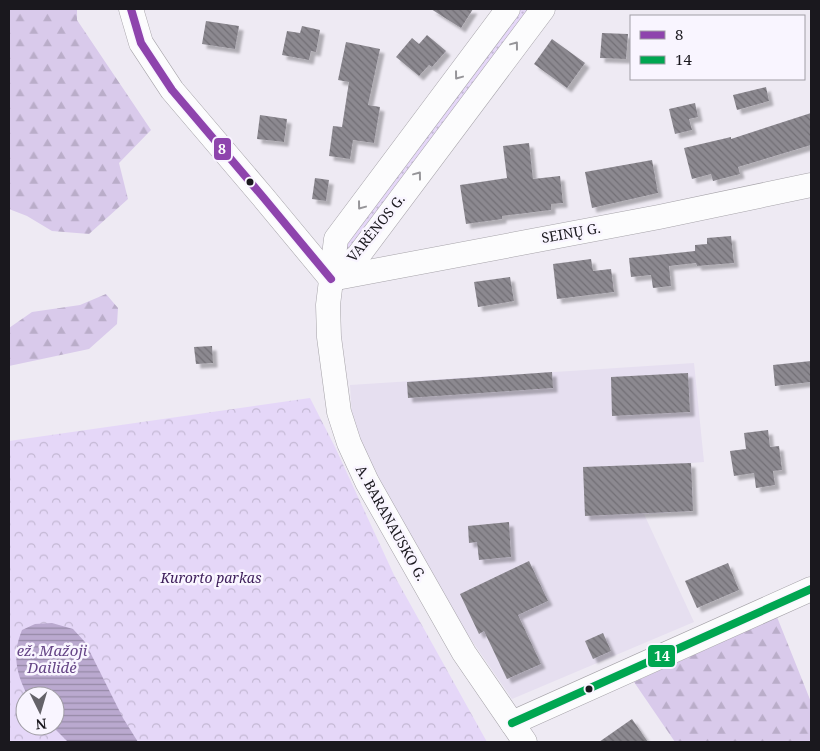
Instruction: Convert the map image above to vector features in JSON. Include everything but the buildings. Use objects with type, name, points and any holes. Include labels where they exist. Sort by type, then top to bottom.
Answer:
[{"type":"street","points":[[131,9],[141,43],[172,90],[331,279]]},
{"type":"street","name":"VARĖNOS G.","points":[[331,279],[336,239],[508,9]]},
{"type":"street","name":"VARĖNOS G.","points":[[331,279],[358,256],[542,9]]},
{"type":"street","name":"SEINŲ G.","points":[[331,279],[659,217],[811,185]]},
{"type":"street","name":"A. BARANAUSKO G.","points":[[331,279],[328,305],[329,337],[339,412],[349,443],[367,482],[464,653],[525,742]]},
{"type":"street","points":[[512,722],[811,589]]},
{"type":"shaded area","points":[[694,363],[704,462],[691,463],[693,511],[644,514],[694,622],[512,699],[441,596],[363,452],[352,417],[350,385]]},
{"type":"green space","points":[[9,9],[77,9],[77,20],[151,130],[119,163],[128,199],[89,234],[52,231],[27,216],[9,209]]},
{"type":"green space","points":[[519,9],[533,9],[346,253],[344,243]]},
{"type":"green space","points":[[106,294],[118,308],[117,324],[89,349],[9,366],[9,328],[32,312],[80,305]]},
{"type":"green space","name":"Kurorto parkas","points":[[310,398],[335,447],[394,575],[487,742],[9,742],[9,441]]},
{"type":"green space","points":[[777,617],[811,702],[811,742],[675,742],[634,682]]},
{"type":"water","name":"ež. Mažoji Dailidė","points":[[52,623],[73,629],[85,642],[123,718],[138,742],[68,742],[62,736],[65,736],[65,686],[24,686],[18,672],[16,656],[22,630],[35,624]]},
{"type":"transit line","name":"8","points":[[131,9],[141,43],[172,90],[331,279]]},
{"type":"transit line","name":"14","points":[[512,723],[811,589]]}]
